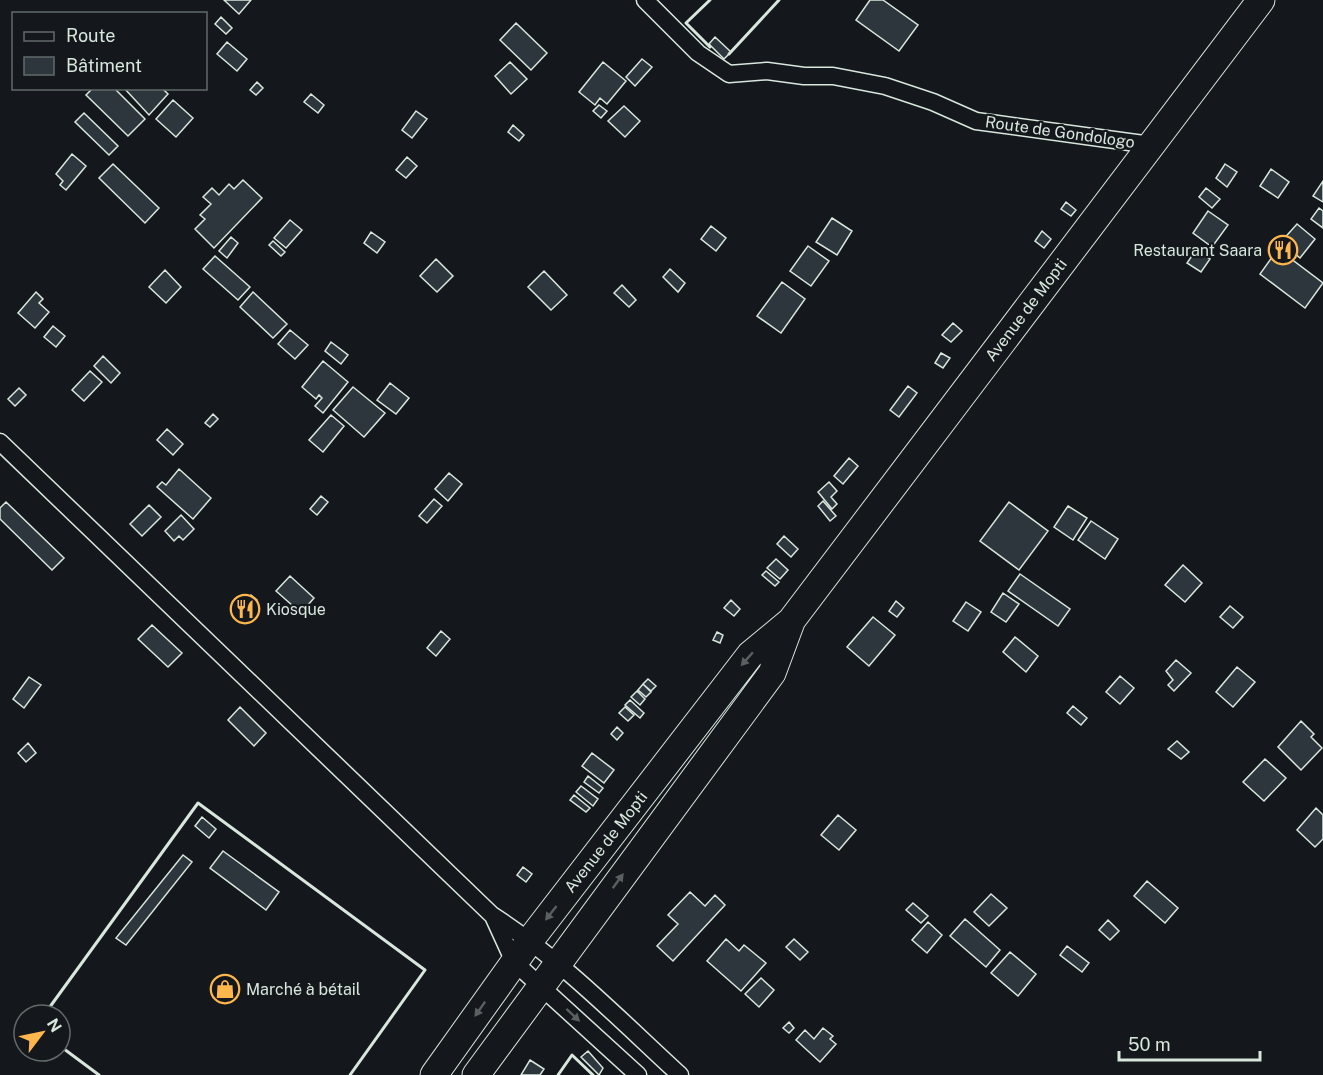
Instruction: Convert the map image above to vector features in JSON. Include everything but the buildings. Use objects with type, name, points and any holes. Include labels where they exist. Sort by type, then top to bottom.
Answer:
[{"type":"main road","name":"Avenue de Mopti","points":[[434,1075],[531,939],[750,655],[791,621],[1261,0]]},
{"type":"main road","name":"Avenue de Mopti","points":[[476,1075],[772,673],[791,621]]},
{"type":"street","name":"Route de Gondologo","points":[[645,0],[698,53],[729,74],[767,71],[804,76],[833,76],[885,86],[933,102],[976,121],[1151,145]]},
{"type":"street","points":[[0,442],[492,915],[531,939],[680,1075]]},
{"type":"street","points":[[492,915],[514,962],[542,985],[638,1075]]},
{"type":"wall","points":[[710,0],[686,23],[710,47]]},
{"type":"wall","points":[[729,54],[779,0]]},
{"type":"wall","points":[[53,1003],[198,803],[425,970],[350,1075]]},
{"type":"wall","points":[[72,1055],[99,1075]]},
{"type":"wall","points":[[558,1075],[572,1055],[593,1075]]},
{"type":"place","name":"Restaurant Saara","points":[[1283,250]]},
{"type":"place","name":"Kiosque","points":[[245,609]]},
{"type":"place","name":"Marché à bétail","points":[[225,989]]}]
